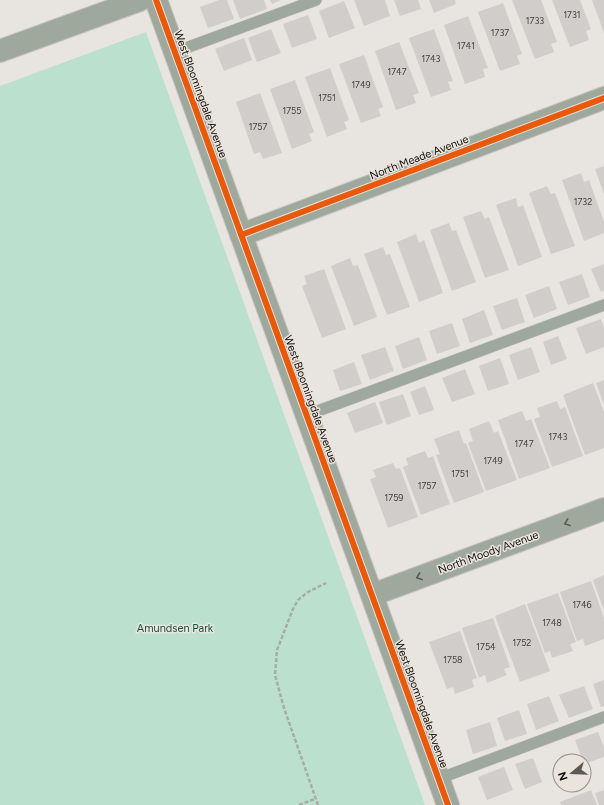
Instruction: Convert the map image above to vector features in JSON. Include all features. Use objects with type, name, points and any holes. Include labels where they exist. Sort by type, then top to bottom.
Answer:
[{"type":"street","points":[[0,51],[140,0]]},
{"type":"street","name":"West Bloomingdale Avenue","points":[[156,0],[448,805]]},
{"type":"street","name":"North Meade Avenue","points":[[241,235],[604,98]]},
{"type":"street","name":"North Moody Avenue","points":[[372,595],[604,509]]},
{"type":"lane","points":[[175,52],[316,0]]},
{"type":"lane","points":[[307,415],[604,305]]},
{"type":"lane","points":[[438,779],[604,717]]},
{"type":"path","points":[[318,805],[284,708],[275,674],[277,650],[298,600],[308,592],[326,583]]},
{"type":"path","points":[[299,805],[315,799]]},
{"type":"green space","name":"Amundsen Park","points":[[146,32],[425,805],[0,805],[0,86]]},
{"type":"building","points":[[219,0],[227,0],[234,19],[208,28],[200,7]]},
{"type":"building","points":[[233,0],[264,0],[267,9],[240,19]]},
{"type":"building","points":[[270,0],[281,0],[272,4]]},
{"type":"building","points":[[354,0],[385,0],[390,16],[364,26]]},
{"type":"building","points":[[394,0],[418,0],[421,9],[400,16]]},
{"type":"building","points":[[429,0],[455,0],[456,4],[434,13]]},
{"type":"building","points":[[512,0],[541,0],[557,42],[551,44],[554,52],[535,59]]},
{"type":"building","points":[[552,0],[580,0],[591,29],[586,31],[589,40],[570,47]]},
{"type":"building","points":[[592,0],[604,0],[604,33]]},
{"type":"building","points":[[344,1],[355,28],[329,38],[319,11]]},
{"type":"building","points":[[503,3],[522,54],[517,56],[520,64],[500,71],[478,12]]},
{"type":"building","points":[[308,15],[317,39],[292,48],[283,24]]},
{"type":"building","points":[[468,16],[488,68],[483,69],[485,77],[465,84],[444,25]]},
{"type":"building","points":[[271,29],[281,53],[257,62],[248,38]]},
{"type":"building","points":[[434,29],[453,81],[448,82],[451,90],[431,97],[409,38]]},
{"type":"building","points":[[244,38],[252,60],[224,71],[215,49]]},
{"type":"building","points":[[399,42],[419,93],[413,95],[416,103],[396,110],[375,51]]},
{"type":"building","points":[[364,55],[383,107],[378,109],[381,116],[361,123],[339,64]]},
{"type":"building","points":[[330,68],[349,120],[344,122],[347,129],[327,137],[305,77]]},
{"type":"building","points":[[295,80],[314,132],[309,134],[312,141],[292,149],[270,89]]},
{"type":"building","points":[[260,93],[282,153],[263,159],[260,152],[254,154],[236,102]]},
{"type":"building","points":[[604,166],[604,194],[595,169]]},
{"type":"building","points":[[581,173],[584,182],[589,180],[604,222],[604,233],[584,241],[562,180]]},
{"type":"building","points":[[547,186],[551,194],[555,193],[575,246],[551,254],[529,193]]},
{"type":"building","points":[[516,198],[518,207],[523,205],[542,257],[518,266],[496,205]]},
{"type":"building","points":[[481,211],[485,219],[489,217],[509,270],[485,278],[463,217]]},
{"type":"building","points":[[449,223],[452,231],[456,230],[476,282],[452,291],[430,230]]},
{"type":"building","points":[[416,234],[419,243],[424,240],[443,293],[419,302],[397,242]]},
{"type":"building","points":[[383,247],[386,255],[390,254],[410,307],[387,315],[364,254]]},
{"type":"building","points":[[350,258],[353,266],[358,265],[377,317],[354,326],[331,266]]},
{"type":"building","points":[[604,264],[604,291],[601,292],[591,269]]},
{"type":"building","points":[[324,269],[346,329],[322,338],[302,286],[307,284],[304,276]]},
{"type":"building","points":[[582,274],[590,297],[568,305],[559,282]]},
{"type":"building","points":[[549,286],[557,309],[534,318],[525,295]]},
{"type":"building","points":[[517,298],[525,322],[502,330],[493,306]]},
{"type":"building","points":[[484,310],[493,335],[470,343],[462,319]]},
{"type":"building","points":[[601,319],[604,328],[604,347],[586,354],[576,328]]},
{"type":"building","points":[[452,323],[460,346],[437,354],[429,331]]},
{"type":"building","points":[[558,336],[567,359],[551,365],[543,342]]},
{"type":"building","points":[[419,337],[427,360],[403,369],[395,346]]},
{"type":"building","points":[[385,347],[394,371],[370,380],[361,355]]},
{"type":"building","points":[[531,347],[540,372],[518,380],[509,355]]},
{"type":"building","points":[[500,358],[509,384],[488,391],[479,366]]},
{"type":"building","points":[[354,362],[362,384],[340,391],[333,370]]},
{"type":"building","points":[[465,369],[475,394],[452,402],[442,378]]},
{"type":"building","points":[[604,380],[604,405],[596,383]]},
{"type":"building","points":[[593,383],[604,412],[604,448],[585,455],[563,395]]},
{"type":"building","points":[[425,386],[434,410],[419,415],[410,392]]},
{"type":"building","points":[[403,394],[411,416],[387,425],[379,402]]},
{"type":"building","points":[[557,401],[560,409],[565,407],[583,456],[552,467],[534,419],[540,417],[537,408]]},
{"type":"building","points":[[375,402],[383,423],[355,433],[347,413]]},
{"type":"building","points":[[522,411],[526,421],[531,419],[550,468],[519,479],[498,420]]},
{"type":"building","points":[[489,421],[494,433],[498,431],[517,480],[486,491],[468,443],[473,441],[469,429]]},
{"type":"building","points":[[459,430],[464,444],[466,443],[484,492],[454,503],[436,455],[440,454],[434,439]]},
{"type":"building","points":[[425,451],[428,458],[433,456],[450,504],[421,515],[403,467],[408,465],[406,458]]},
{"type":"building","points":[[393,463],[396,469],[400,468],[418,517],[388,528],[370,479],[376,477],[373,470]]},
{"type":"building","points":[[604,575],[604,611],[593,580]]},
{"type":"building","points":[[591,581],[604,618],[604,639],[585,646],[583,639],[577,641],[560,592]]},
{"type":"building","points":[[558,593],[576,642],[570,644],[573,651],[552,658],[550,651],[545,653],[527,604]]},
{"type":"building","points":[[525,604],[550,671],[520,682],[495,616]]},
{"type":"building","points":[[493,618],[510,667],[504,669],[507,675],[487,683],[485,675],[479,678],[462,628]]},
{"type":"building","points":[[460,631],[477,678],[472,680],[474,687],[455,694],[453,687],[447,689],[429,642]]},
{"type":"building","points":[[604,680],[604,706],[601,707],[593,684]]},
{"type":"building","points":[[584,686],[593,709],[569,718],[559,695]]},
{"type":"building","points":[[549,696],[559,721],[536,730],[527,704]]},
{"type":"building","points":[[519,710],[527,734],[505,741],[497,718]]},
{"type":"building","points":[[490,722],[497,746],[473,754],[466,730]]},
{"type":"building","points":[[598,732],[604,747],[604,757],[592,761],[592,753],[580,753],[575,740]]},
{"type":"building","points":[[533,758],[542,782],[525,789],[515,764]]},
{"type":"building","points":[[504,767],[513,790],[487,800],[478,777]]},
{"type":"building","points":[[604,790],[604,805],[599,805],[595,793]]},
{"type":"building","points":[[592,792],[597,805],[561,805],[560,802],[583,793]]},
{"type":"cycle path","points":[[156,0],[448,805]]},
{"type":"cycle path","points":[[241,235],[604,98]]}]
